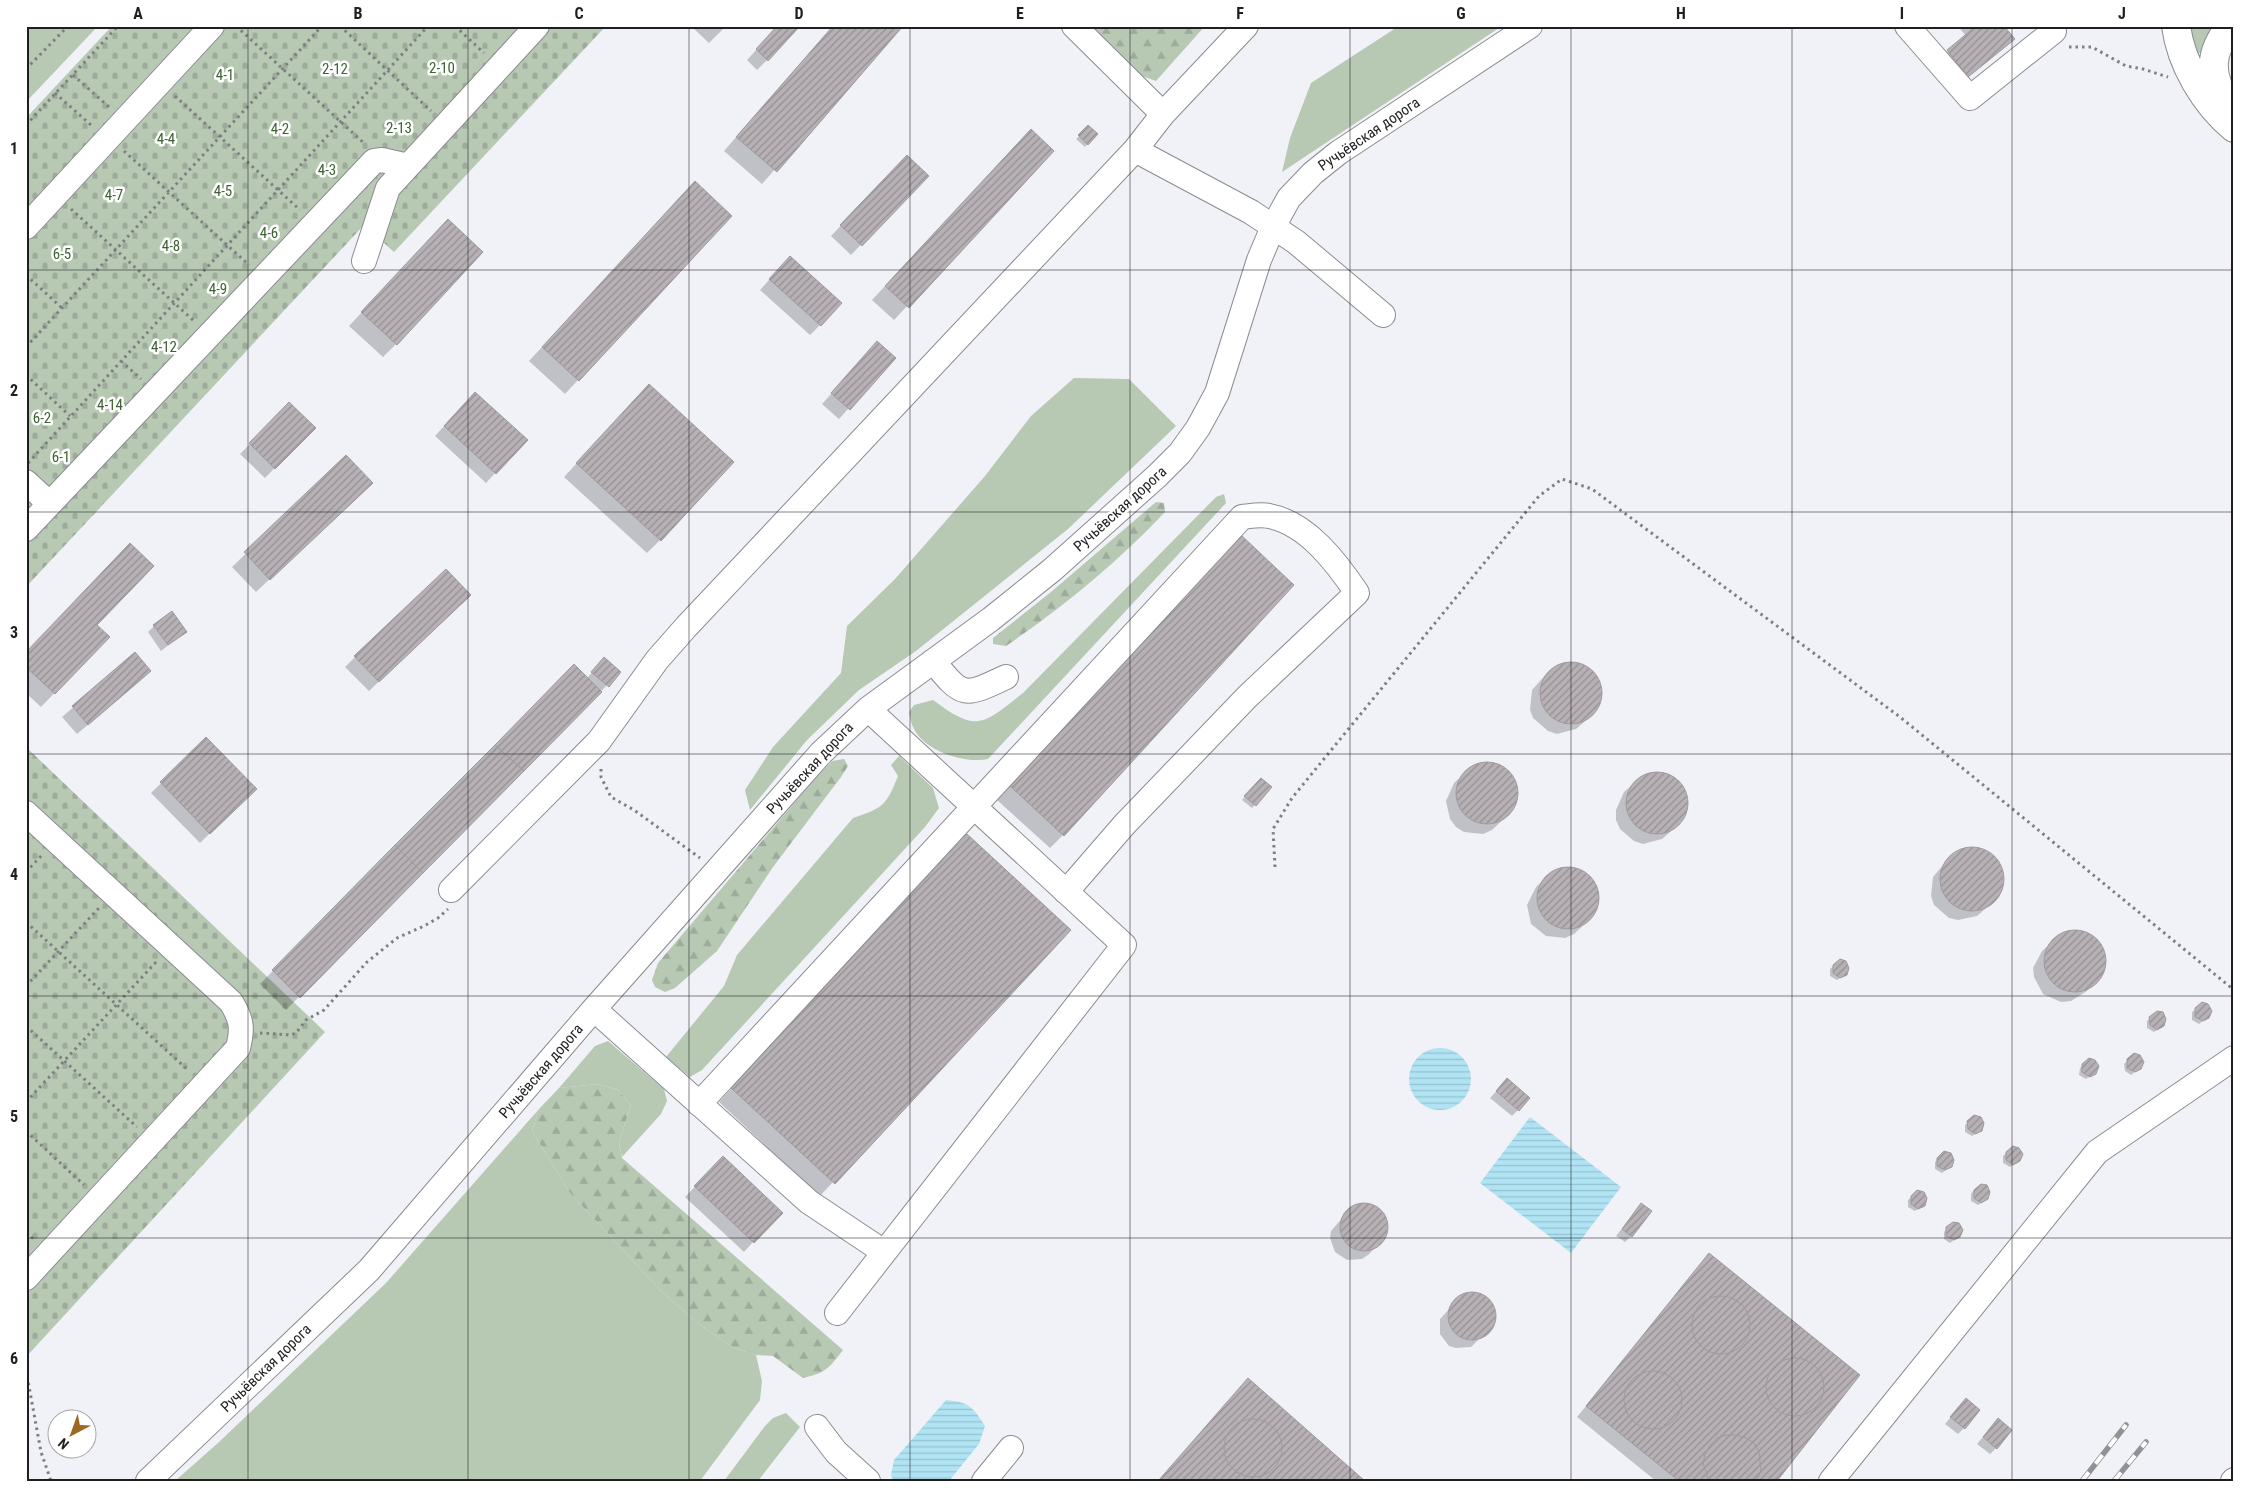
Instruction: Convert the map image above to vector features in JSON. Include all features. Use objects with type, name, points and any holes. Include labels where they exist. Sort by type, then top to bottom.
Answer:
[{"type":"main road","points":[[2176,26],[2186,62],[2200,88],[2220,117],[2234,128]]},
{"type":"main road","points":[[2231,26],[2219,40],[2214,54],[2213,72],[2220,93],[2234,115]]},
{"type":"street","points":[[26,227],[212,26]]},
{"type":"street","points":[[364,261],[388,188],[537,26]]},
{"type":"street","points":[[1074,26],[1163,114]]},
{"type":"street","points":[[451,890],[599,741],[657,660],[686,627],[1135,150],[1163,114],[1246,26]]},
{"type":"street","name":"Ручьёвская дорога","points":[[148,1481],[368,1270],[820,753],[868,709],[1052,570],[1180,453],[1198,428],[1217,394],[1259,260],[1288,198],[1325,163],[1530,26]]},
{"type":"street","points":[[1918,30],[1970,98],[2052,28]]},
{"type":"street","points":[[1135,150],[1251,212],[1296,242],[1383,315]]},
{"type":"street","points":[[26,529],[374,161],[382,160],[408,166]]},
{"type":"street","points":[[26,482],[50,504]]},
{"type":"street","points":[[699,1104],[1242,517],[1268,516],[1288,521],[1307,536],[1340,568],[1357,593],[1247,697],[1124,826],[1066,892]]},
{"type":"street","points":[[933,661],[949,681],[962,691],[975,692],[1006,678]]},
{"type":"street","points":[[837,1314],[1124,945],[868,709]]},
{"type":"street","points":[[26,813],[230,1002],[239,1016],[242,1032],[238,1048],[26,1278]]},
{"type":"street","points":[[594,1010],[809,1202],[884,1252]]},
{"type":"street","points":[[1832,1481],[2097,1152],[2234,1058]]},
{"type":"street","points":[[818,1427],[836,1452],[868,1481]]},
{"type":"street","points":[[984,1481],[1011,1448]]},
{"type":"path","points":[[26,68],[68,26]]},
{"type":"path","points":[[26,125],[118,26]]},
{"type":"path","points":[[236,26],[382,160]]},
{"type":"path","points":[[26,347],[322,26]]},
{"type":"path","points":[[340,26],[446,124]]},
{"type":"path","points":[[26,464],[428,26]]},
{"type":"path","points":[[455,26],[500,67]]},
{"type":"path","points":[[2052,28],[2067,47],[2092,47],[2126,66],[2142,68],[2171,78]]},
{"type":"path","points":[[73,75],[114,133],[169,192],[264,278]]},
{"type":"path","points":[[160,82],[315,224]]},
{"type":"path","points":[[56,93],[114,133]]},
{"type":"path","points":[[56,195],[210,335]]},
{"type":"path","points":[[26,276],[62,308]]},
{"type":"path","points":[[26,375],[70,416]]},
{"type":"path","points":[[1275,868],[1273,829],[1292,798],[1540,496],[1562,479],[1592,488],[1900,717],[2234,990]]},
{"type":"path","points":[[599,741],[601,777],[611,797],[664,831],[716,872]]},
{"type":"path","points":[[242,1032],[291,1035],[296,1033],[306,1020],[324,1010],[368,962],[396,938],[438,918],[449,908],[451,890]]},
{"type":"path","points":[[26,986],[113,893]]},
{"type":"path","points":[[26,922],[204,1085]]},
{"type":"path","points":[[26,1102],[170,947]]},
{"type":"path","points":[[26,1026],[152,1141]]},
{"type":"path","points":[[26,1131],[99,1199]]},
{"type":"path","points":[[26,1370],[41,1452],[51,1481]]},
{"type":"green space","points":[[26,26],[98,26],[26,102]]},
{"type":"green space","points":[[112,26],[606,26],[394,252],[364,225],[26,587],[26,118]]},
{"type":"green space","points":[[1088,26],[1205,26],[1156,81],[1136,74]]},
{"type":"green space","points":[[1399,26],[1502,26],[1282,172],[1290,138],[1311,83]]},
{"type":"green space","points":[[2187,26],[2218,26],[2202,53],[2195,53]]},
{"type":"green space","points":[[1074,378],[1129,379],[1176,426],[1068,529],[916,651],[859,690],[807,740],[750,810],[745,790],[773,747],[841,673],[847,626],[895,579],[985,476],[1031,416]]},
{"type":"green space","points":[[1224,494],[1226,503],[988,759],[968,759],[946,754],[926,743],[918,735],[912,725],[909,712],[914,705],[933,700],[960,717],[970,721],[979,721],[998,712],[1023,693],[1216,497]]},
{"type":"green space","points":[[1156,502],[1164,503],[1165,512],[1109,567],[1069,600],[1006,646],[993,644],[993,638],[1051,592]]},
{"type":"green space","points":[[26,747],[325,1032],[26,1357]]},
{"type":"green space","points":[[899,756],[933,788],[939,808],[925,827],[702,1070],[690,1077],[666,1057],[724,986],[737,955],[853,818],[877,808],[886,800],[898,776],[891,765]]},
{"type":"green space","points":[[844,759],[848,766],[841,777],[773,867],[717,951],[675,988],[665,992],[655,987],[652,980],[658,963],[813,781],[832,761]]},
{"type":"green space","points":[[608,1041],[664,1089],[667,1101],[661,1114],[622,1157],[619,1142],[631,1105],[618,1090],[598,1084],[559,1088],[595,1046]]},
{"type":"green space","points":[[598,1084],[618,1090],[631,1105],[619,1142],[622,1158],[843,1350],[826,1369],[803,1378],[773,1356],[756,1355],[732,1347],[699,1324],[661,1291],[570,1193],[532,1131],[539,1109],[559,1088]]},
{"type":"green space","points":[[539,1109],[532,1131],[570,1193],[661,1291],[699,1324],[732,1347],[756,1355],[762,1381],[760,1400],[700,1481],[175,1481],[218,1443],[386,1283]]},
{"type":"green space","points":[[786,1413],[800,1427],[758,1481],[724,1481],[765,1426],[773,1418]]},
{"type":"water","points":[[1434,1048],[1446,1048],[1462,1057],[1469,1067],[1471,1079],[1469,1091],[1462,1101],[1446,1110],[1434,1110],[1423,1105],[1414,1096],[1409,1085],[1409,1073],[1414,1062],[1423,1053]]},
{"type":"water","points":[[1530,1117],[1621,1187],[1571,1253],[1480,1183]]},
{"type":"water","points":[[946,1400],[965,1404],[977,1414],[985,1426],[979,1444],[949,1481],[893,1481],[891,1475],[894,1460]]},
{"type":"building","points":[[777,26],[800,26],[768,61],[756,49]]},
{"type":"building","points":[[833,26],[903,26],[777,172],[736,137]]},
{"type":"building","points":[[1976,26],[2004,26],[2015,39],[1968,77],[1947,50]]},
{"type":"building","points":[[1088,125],[1098,134],[1088,145],[1078,135]]},
{"type":"building","points":[[1031,129],[1054,151],[909,308],[885,286]]},
{"type":"building","points":[[907,155],[929,176],[862,246],[840,225]]},
{"type":"building","points":[[695,181],[732,216],[579,381],[542,347]]},
{"type":"building","points":[[448,219],[483,252],[397,345],[361,312]]},
{"type":"building","points":[[790,256],[842,303],[821,326],[769,279]]},
{"type":"building","points":[[877,341],[896,358],[850,410],[831,393]]},
{"type":"building","points":[[649,384],[734,462],[661,541],[576,463]]},
{"type":"building","points":[[475,392],[528,440],[496,474],[444,426]]},
{"type":"building","points":[[289,402],[316,428],[275,469],[249,443]]},
{"type":"building","points":[[346,455],[373,483],[270,580],[244,552]]},
{"type":"building","points":[[1241,535],[1294,585],[1064,836],[1010,786]]},
{"type":"building","points":[[130,543],[154,566],[97,625],[110,637],[55,694],[26,667],[26,652]]},
{"type":"building","points":[[446,569],[471,595],[379,682],[354,656]]},
{"type":"building","points":[[172,611],[187,632],[168,645],[153,625]]},
{"type":"building","points":[[135,652],[151,671],[88,725],[72,706]]},
{"type":"building","points":[[604,657],[621,672],[609,687],[591,672]]},
{"type":"building","points":[[1565,662],[1577,662],[1593,671],[1600,681],[1602,693],[1600,705],[1593,715],[1577,724],[1565,724],[1554,719],[1545,710],[1540,699],[1540,687],[1545,676],[1554,667]]},
{"type":"building","points":[[574,664],[602,692],[524,771],[495,745]]},
{"type":"building","points":[[206,737],[257,789],[210,834],[160,782]]},
{"type":"building","points":[[495,745],[524,771],[423,873],[395,845]]},
{"type":"building","points":[[1481,762],[1493,762],[1509,771],[1516,781],[1518,793],[1516,805],[1509,815],[1493,824],[1481,824],[1470,819],[1461,810],[1456,799],[1456,787],[1461,776],[1470,767]]},
{"type":"building","points":[[1651,772],[1663,772],[1679,781],[1686,791],[1688,803],[1686,815],[1679,825],[1663,834],[1651,834],[1640,829],[1631,820],[1626,809],[1626,797],[1631,786],[1640,777]]},
{"type":"building","points":[[1261,778],[1272,787],[1256,806],[1244,796]]},
{"type":"building","points":[[967,834],[1071,930],[835,1184],[731,1088]]},
{"type":"building","points":[[395,845],[423,873],[300,998],[272,970]]},
{"type":"building","points":[[1972,847],[1990,853],[1998,861],[2004,879],[1998,897],[1990,905],[1972,911],[1954,905],[1946,897],[1940,879],[1946,861],[1954,853]]},
{"type":"building","points":[[1562,867],[1574,867],[1586,872],[1594,880],[1599,892],[1599,904],[1594,916],[1586,924],[1574,929],[1562,929],[1550,924],[1542,916],[1537,904],[1537,892],[1542,880],[1550,872]]},
{"type":"building","points":[[2069,930],[2081,930],[2097,939],[2104,949],[2106,961],[2104,973],[2097,983],[2081,992],[2069,992],[2058,987],[2049,978],[2044,967],[2044,955],[2049,944],[2058,935]]},
{"type":"building","points":[[1840,959],[1846,961],[1849,968],[1847,975],[1840,978],[1833,973],[1833,965]]},
{"type":"building","points":[[2202,1002],[2208,1004],[2212,1011],[2209,1018],[2203,1021],[2195,1017],[2195,1008]]},
{"type":"building","points":[[2157,1011],[2163,1012],[2166,1019],[2164,1026],[2157,1030],[2150,1025],[2149,1017]]},
{"type":"building","points":[[2134,1053],[2140,1055],[2144,1062],[2141,1069],[2135,1072],[2127,1068],[2127,1059]]},
{"type":"building","points":[[2089,1058],[2095,1060],[2099,1066],[2096,1074],[2090,1077],[2082,1072],[2082,1064]]},
{"type":"building","points":[[1507,1078],[1530,1098],[1519,1111],[1496,1091]]},
{"type":"building","points":[[1974,1115],[1981,1117],[1984,1123],[1982,1131],[1975,1134],[1968,1129],[1967,1121]]},
{"type":"building","points":[[2013,1146],[2019,1148],[2023,1154],[2020,1161],[2013,1165],[2006,1160],[2006,1152]]},
{"type":"building","points":[[1944,1151],[1951,1153],[1954,1160],[1952,1167],[1945,1170],[1937,1166],[1937,1158]]},
{"type":"building","points":[[723,1156],[783,1213],[754,1243],[694,1186]]},
{"type":"building","points":[[1981,1184],[1987,1185],[1990,1192],[1988,1199],[1981,1203],[1974,1198],[1974,1190]]},
{"type":"building","points":[[1917,1190],[1924,1192],[1927,1198],[1925,1206],[1918,1209],[1911,1204],[1911,1196]]},
{"type":"building","points":[[1364,1203],[1373,1205],[1381,1210],[1386,1218],[1388,1227],[1386,1236],[1381,1244],[1373,1249],[1364,1251],[1355,1249],[1347,1244],[1342,1236],[1340,1227],[1342,1218],[1347,1210],[1355,1205]]},
{"type":"building","points":[[1641,1203],[1652,1211],[1632,1237],[1622,1229]]},
{"type":"building","points":[[1953,1222],[1959,1223],[1963,1230],[1960,1237],[1954,1240],[1946,1236],[1946,1227]]},
{"type":"building","points":[[1709,1253],[1860,1375],[1777,1481],[1679,1481],[1586,1406]]},
{"type":"building","points":[[1472,1292],[1481,1294],[1489,1299],[1494,1307],[1496,1316],[1494,1325],[1489,1333],[1481,1338],[1472,1340],[1463,1338],[1455,1333],[1450,1325],[1448,1316],[1450,1307],[1455,1299],[1463,1294]]},
{"type":"building","points":[[1715,1296],[1727,1296],[1742,1304],[1750,1319],[1750,1331],[1742,1346],[1727,1354],[1715,1354],[1700,1346],[1692,1331],[1692,1319],[1700,1304]]},
{"type":"building","points":[[1789,1358],[1801,1358],[1816,1366],[1824,1381],[1824,1393],[1816,1408],[1801,1416],[1789,1416],[1774,1408],[1766,1393],[1766,1381],[1774,1366]]},
{"type":"building","points":[[1647,1371],[1659,1371],[1674,1379],[1682,1394],[1682,1406],[1674,1421],[1659,1429],[1647,1429],[1632,1421],[1624,1406],[1624,1394],[1632,1379]]},
{"type":"building","points":[[1248,1378],[1365,1481],[1158,1481]]},
{"type":"building","points":[[1966,1398],[1980,1410],[1965,1429],[1950,1417]]},
{"type":"building","points":[[1998,1418],[2012,1430],[1997,1449],[1983,1437]]},
{"type":"building","points":[[1253,1419],[1264,1421],[1277,1432],[1282,1448],[1280,1459],[1269,1472],[1253,1477],[1242,1475],[1229,1464],[1224,1448],[1226,1437],[1237,1424]]},
{"type":"building","points":[[1726,1435],[1736,1435],[1754,1443],[1759,1452],[1761,1471],[1756,1481],[1709,1481],[1703,1463],[1705,1454],[1717,1438]]},
{"type":"railway","points":[[2082,1481],[2126,1425]]},
{"type":"railway","points":[[2114,1481],[2146,1442]]},
{"type":"park label","name":"2-10","points":[[442,68]]},
{"type":"park label","name":"2-12","points":[[335,69]]},
{"type":"park label","name":"4-1","points":[[225,75]]},
{"type":"park label","name":"2-13","points":[[399,128]]},
{"type":"park label","name":"4-2","points":[[280,129]]},
{"type":"park label","name":"4-4","points":[[166,139]]},
{"type":"park label","name":"4-3","points":[[327,170]]},
{"type":"park label","name":"4-5","points":[[223,191]]},
{"type":"park label","name":"4-7","points":[[114,195]]},
{"type":"park label","name":"4-6","points":[[269,233]]},
{"type":"park label","name":"4-8","points":[[171,246]]},
{"type":"park label","name":"6-5","points":[[62,254]]},
{"type":"park label","name":"4-9","points":[[218,289]]},
{"type":"park label","name":"4-12","points":[[164,347]]},
{"type":"park label","name":"4-14","points":[[110,405]]},
{"type":"park label","name":"6-2","points":[[42,418]]},
{"type":"park label","name":"6-1","points":[[61,457]]}]
